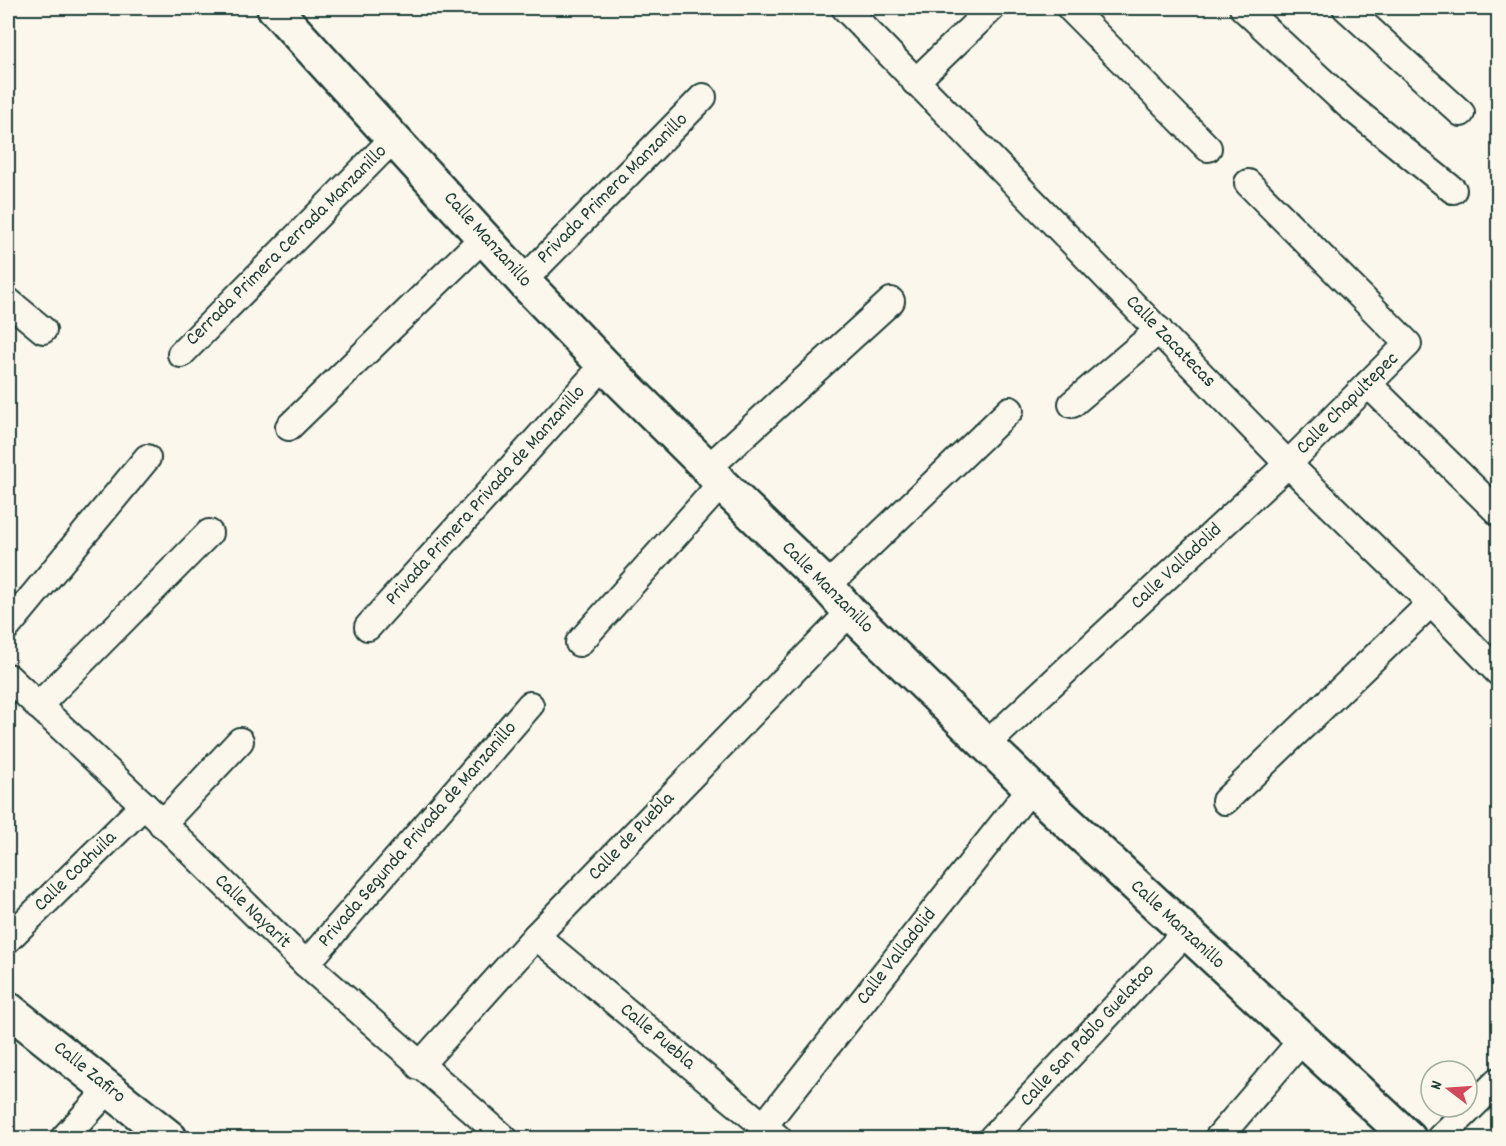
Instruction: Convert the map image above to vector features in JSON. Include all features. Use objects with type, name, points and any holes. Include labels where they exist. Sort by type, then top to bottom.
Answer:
[{"type":"street","name":"Calle Manzanillo","points":[[274,8],[523,281],[714,476],[827,586],[850,612],[1031,788],[1185,933],[1409,1138]]},
{"type":"street","name":"Calle Zacatecas","points":[[845,8],[1288,464],[1431,603],[1498,672]]},
{"type":"street","points":[[915,82],[992,8]]},
{"type":"street","points":[[1070,8],[1208,148]]},
{"type":"street","points":[[1243,8],[1348,105],[1453,190]]},
{"type":"street","points":[[1346,8],[1461,113]]},
{"type":"street","name":"Privada Primera Manzanillo","points":[[523,281],[703,97]]},
{"type":"street","name":"Cerrada Primera Cerrada Manzanillo","points":[[181,354],[394,138]]},
{"type":"street","name":"Calle Chapultepec","points":[[1248,183],[1408,344],[1288,464]]},
{"type":"street","points":[[289,426],[484,237]]},
{"type":"street","points":[[8,301],[43,330]]},
{"type":"street","points":[[579,643],[714,476],[891,301]]},
{"type":"street","points":[[1072,404],[1159,330]]},
{"type":"street","name":"Privada Primera Privada de Manzanillo","points":[[368,627],[604,365]]},
{"type":"street","points":[[1368,384],[1498,512]]},
{"type":"street","points":[[827,586],[1010,410]]},
{"type":"street","points":[[8,626],[147,458]]},
{"type":"street","name":"Calle Valladolid","points":[[987,744],[1288,464]]},
{"type":"street","points":[[38,706],[209,533]]},
{"type":"street","points":[[1225,801],[1431,603]]},
{"type":"street","name":"Calle de Puebla","points":[[419,1066],[536,936],[850,612]]},
{"type":"street","name":"Calle Nayarit","points":[[8,677],[144,805],[306,964],[419,1066],[504,1138]]},
{"type":"street","name":"Privada Segunda Privada de Manzanillo","points":[[306,964],[530,705]]},
{"type":"street","points":[[162,824],[240,741]]},
{"type":"street","name":"Calle Valladolid","points":[[771,1133],[1031,788]]},
{"type":"street","name":"Calle Coahuila","points":[[8,939],[144,805]]},
{"type":"street","name":"Calle San Pablo Guelatao","points":[[992,1138],[1185,933]]},
{"type":"street","name":"Calle Puebla","points":[[536,936],[771,1133]]},
{"type":"street","name":"Calle Zafiro","points":[[8,1009],[170,1138]]},
{"type":"street","points":[[1218,1138],[1302,1040]]},
{"type":"street","points":[[1440,1138],[1498,1081]]},
{"type":"street","points":[[64,1138],[109,1089]]}]
